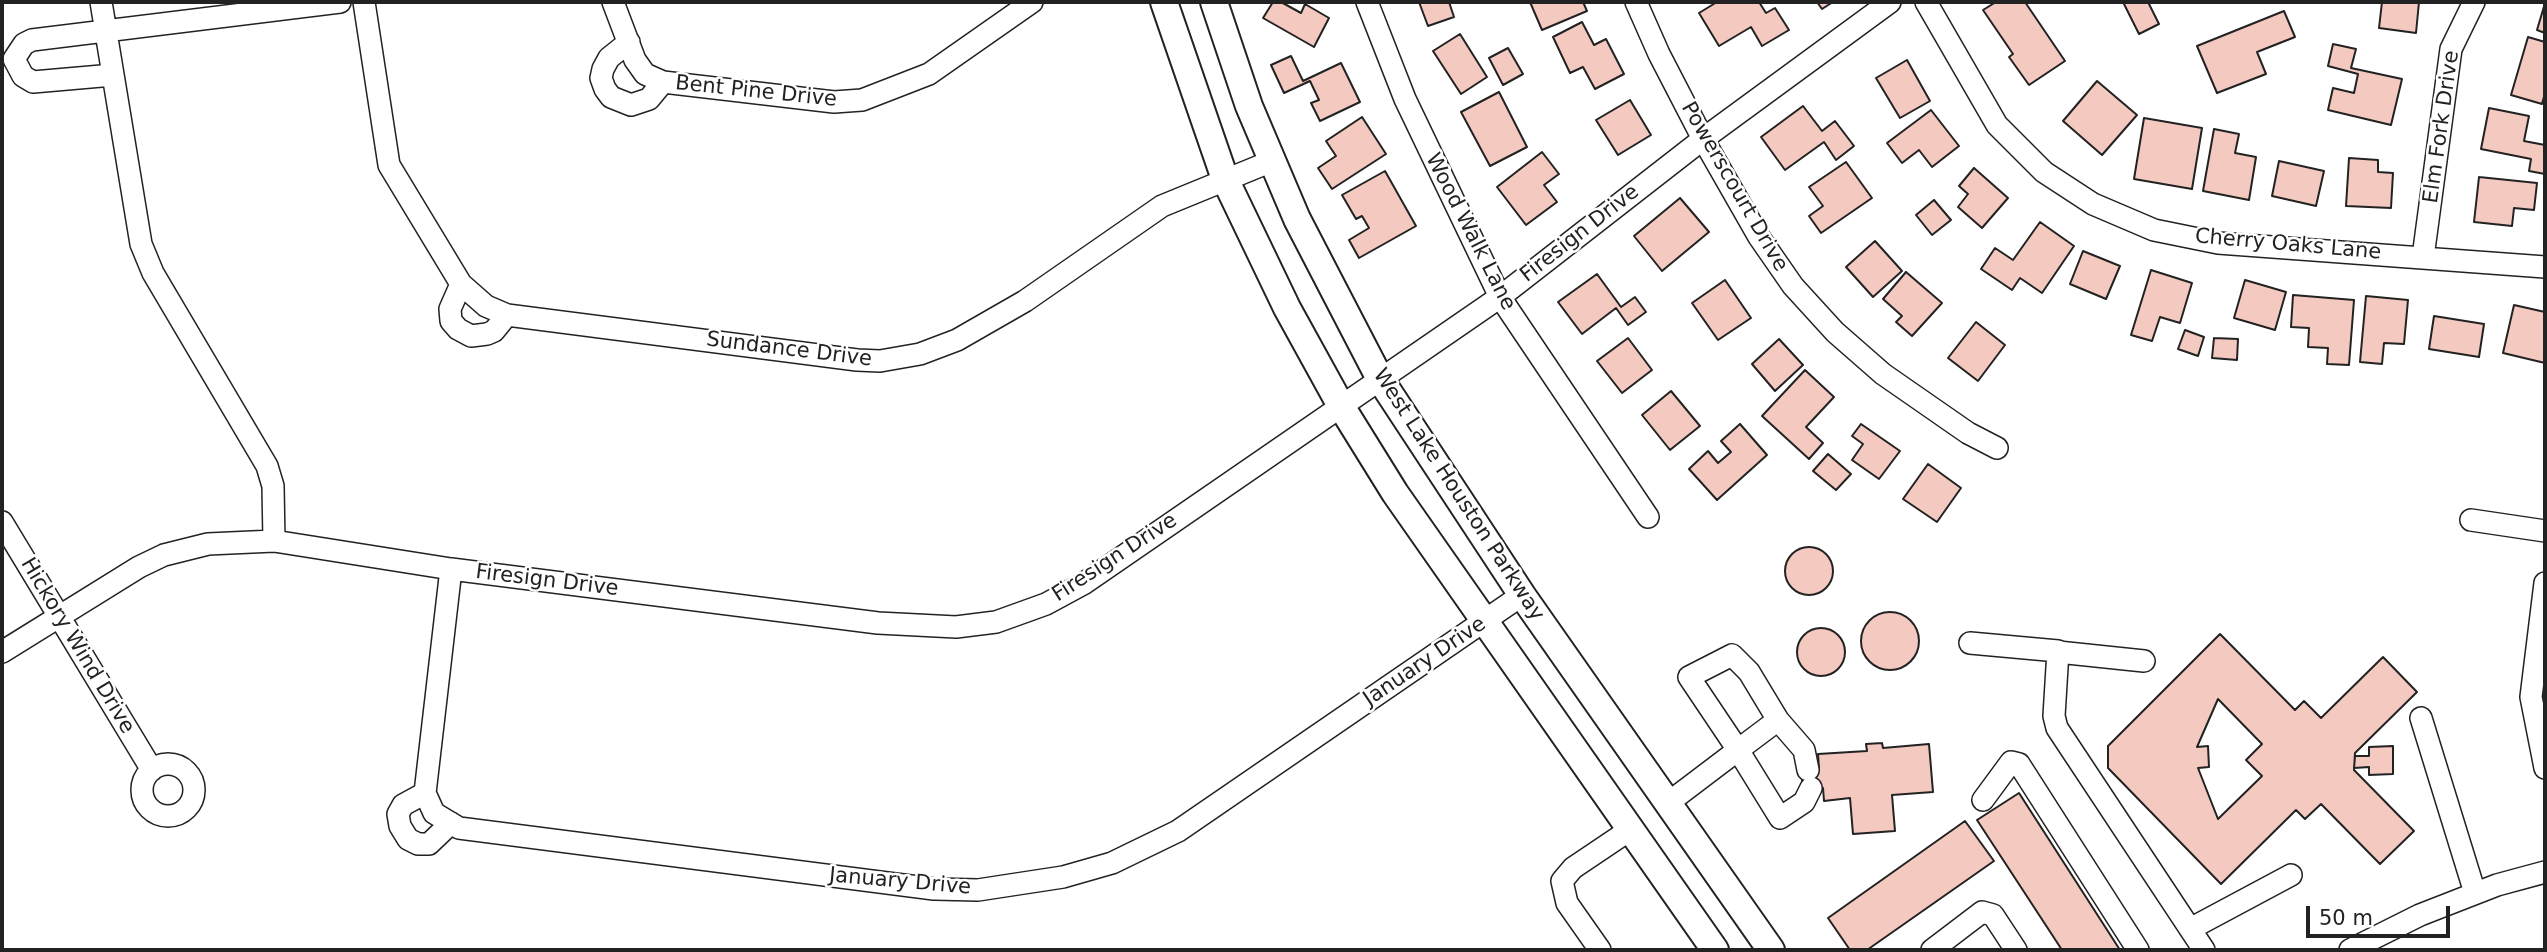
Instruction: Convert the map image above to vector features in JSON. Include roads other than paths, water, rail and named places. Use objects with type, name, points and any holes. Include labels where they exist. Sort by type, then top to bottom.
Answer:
[{"type":"main road","points":[[1164,2],[1225,179],[1287,307],[1340,406],[1395,493],[1715,950]]},
{"type":"main road","name":"West Lake Houston Parkway","points":[[1214,2],[1249,106],[1297,219],[1380,379],[1522,595],[1771,950]]},
{"type":"main road","points":[[1631,829],[1668,803]]},
{"type":"street","points":[[101,2],[141,244],[153,273],[267,466],[273,486],[274,541]]},
{"type":"street","points":[[113,75],[33,82],[23,76],[15,59],[24,44],[32,40],[340,2]]},
{"type":"street","name":"Sundance Drive","points":[[363,2],[389,165],[461,284],[485,306],[507,315],[857,360],[880,361],[920,354],[957,340],[1025,301],[1162,206],[1272,161]]},
{"type":"street","name":"Bent Pine Drive","points":[[613,2],[645,74],[663,82],[834,102],[862,100],[929,74],[1032,2]]},
{"type":"street","name":"Wood Walk Lane","points":[[1367,2],[1405,99],[1500,297],[1648,517]]},
{"type":"street","name":"Powerscourt Drive","points":[[1636,2],[1659,54],[1703,139],[1759,237],[1793,286],[1835,332],[1883,374],[1930,409],[1997,448]]},
{"type":"street","name":"Firesign Drive","points":[[2,652],[139,567],[164,555],[208,544],[274,541],[451,569],[878,622],[956,628],[996,622],[1046,604],[1083,584],[1500,297],[1703,139],[1890,2]]},
{"type":"street","name":"Cherry Oaks Lane","points":[[1926,2],[1997,125],[2044,172],[2093,204],[2154,230],[2218,243],[2545,267]]},
{"type":"street","name":"Elm Fork Drive","points":[[2423,257],[2451,49],[2474,2]]},
{"type":"street","name":"Bent Pine Drive","points":[[629,42],[609,58],[603,69],[601,78],[611,97],[622,103],[640,103],[649,99],[663,82]]},
{"type":"street","points":[[461,284],[450,309],[452,321],[458,329],[471,336],[486,334],[494,331],[507,315]]},
{"type":"street","points":[[2471,520],[2545,531]]},
{"type":"street","name":"Hickory Wind Drive","points":[[2,522],[152,770]]},
{"type":"street","points":[[425,793],[403,805],[398,814],[400,826],[408,839],[418,844],[429,844],[451,823],[434,813],[425,793],[451,569]]},
{"type":"street","points":[[2545,583],[2531,697],[2545,768]]},
{"type":"street","name":"January Drive","points":[[451,823],[459,828],[934,889],[978,890],[1020,885],[1112,863],[1178,831],[1522,595]]},
{"type":"street","points":[[1970,643],[2144,661]]},
{"type":"street","points":[[2058,652],[2054,716],[2057,728],[2204,950]]},
{"type":"street","points":[[1732,655],[1749,673],[1778,720],[1804,750],[1809,779],[1804,802],[1780,818],[1738,750],[1689,677],[1732,655]]},
{"type":"street","points":[[2421,718],[2475,894]]},
{"type":"street","points":[[1668,803],[1778,720]]},
{"type":"street","points":[[1983,800],[2011,762],[2019,764],[2138,950]]},
{"type":"street","points":[[1600,950],[1567,903],[1562,881],[1573,868],[1631,829]]},
{"type":"street","points":[[2350,950],[2420,915],[2545,872]]},
{"type":"street","points":[[2190,929],[2291,875]]},
{"type":"street","points":[[1932,950],[1982,912],[1993,915],[2016,950]]}]
